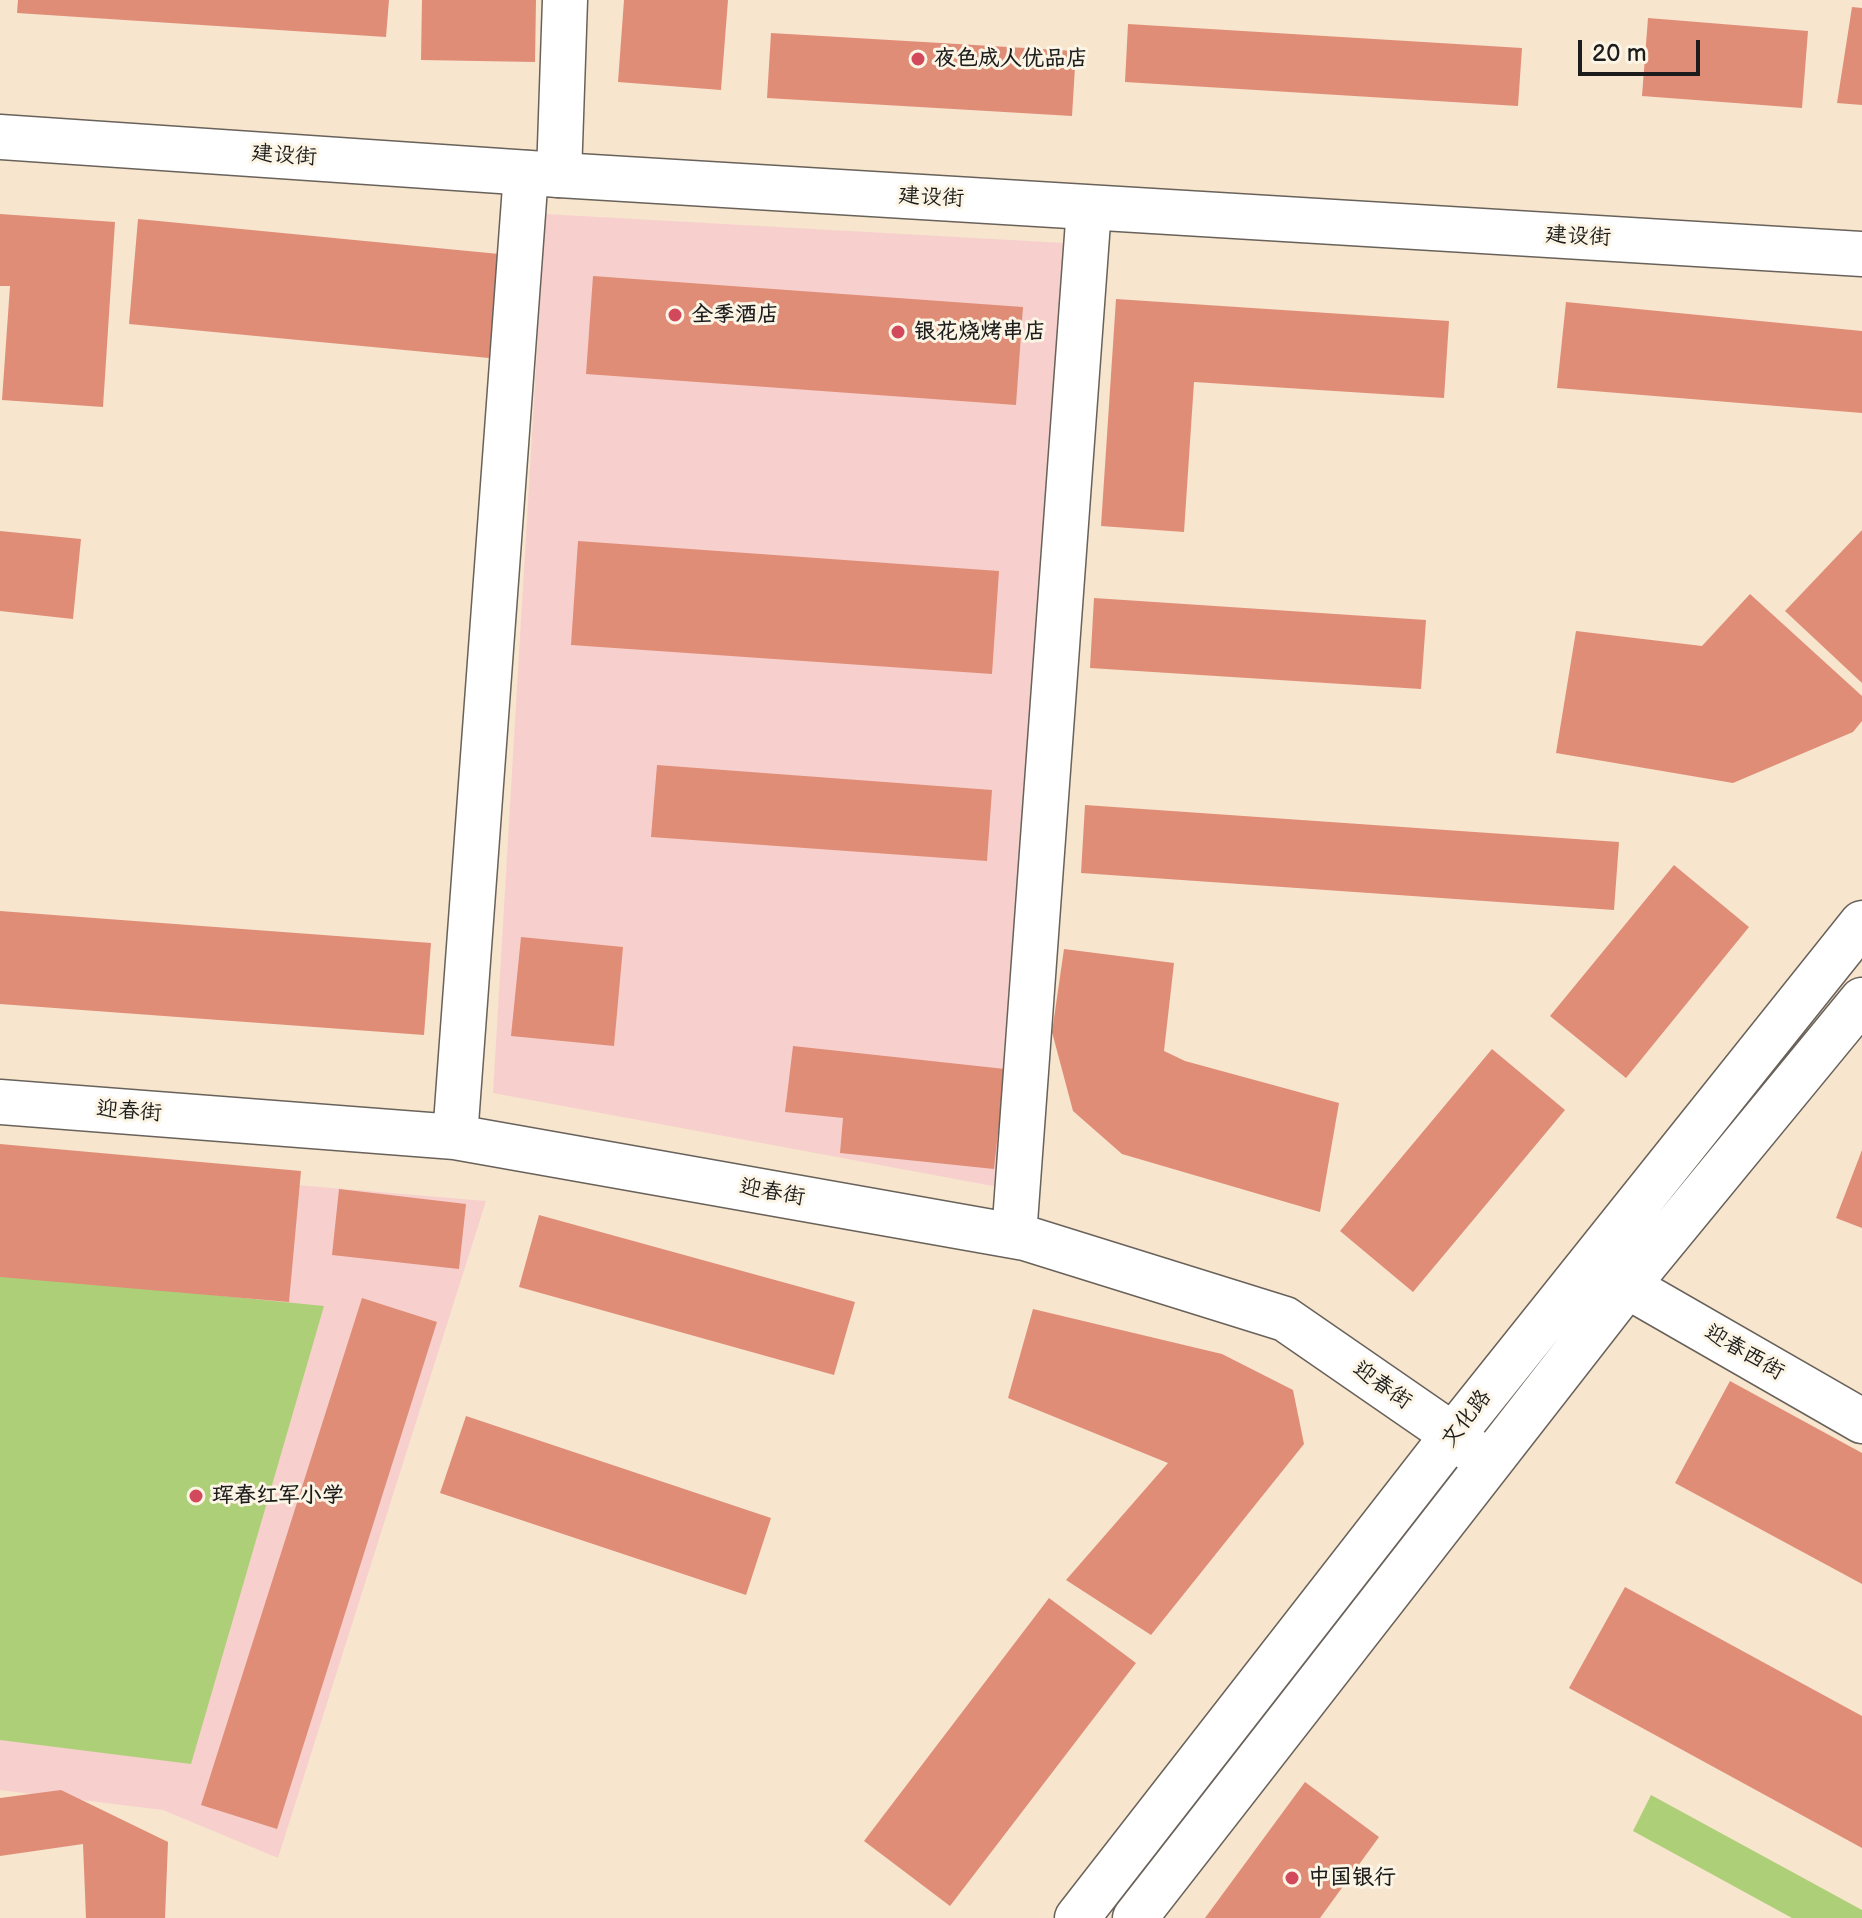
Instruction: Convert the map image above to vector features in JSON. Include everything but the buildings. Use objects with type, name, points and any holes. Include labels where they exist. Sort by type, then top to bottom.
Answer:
[{"type":"street","points":[[455,1137],[542,174],[565,0]]},
{"type":"street","name":"建设街","points":[[0,137],[542,174],[1862,254]]},
{"type":"street","points":[[1014,1236],[1089,208]]},
{"type":"street","name":"文化路","points":[[1077,1918],[1453,1435],[1860,928]]},
{"type":"street","name":"文化路","points":[[1135,1918],[1627,1286],[1862,1000]]},
{"type":"street","name":"迎春街","points":[[0,1102],[455,1137],[1014,1236],[1285,1319],[1453,1435],[1487,1463]]},
{"type":"street","name":"迎春西街","points":[[1627,1286],[1862,1421]]},
{"type":"shaded area","points":[[545,214],[1065,243],[998,1187],[493,1093]]},
{"type":"shaded area","name":"珲春红军小学","points":[[0,1160],[486,1201],[278,1858],[163,1810],[0,1790]]},
{"type":"green space","points":[[0,1274],[324,1306],[191,1764],[0,1740]]},
{"type":"green space","points":[[1651,1795],[1862,1910],[1862,1918],[1792,1918],[1633,1831]]},
{"type":"place","name":"夜色成人优品店","points":[[918,59]]},
{"type":"place","name":"全季酒店","points":[[675,315]]},
{"type":"place","name":"银花烧烤串店","points":[[898,332]]},
{"type":"place","name":"珲春红军小学","points":[[196,1496]]},
{"type":"place","name":"中国银行","points":[[1292,1878]]}]
